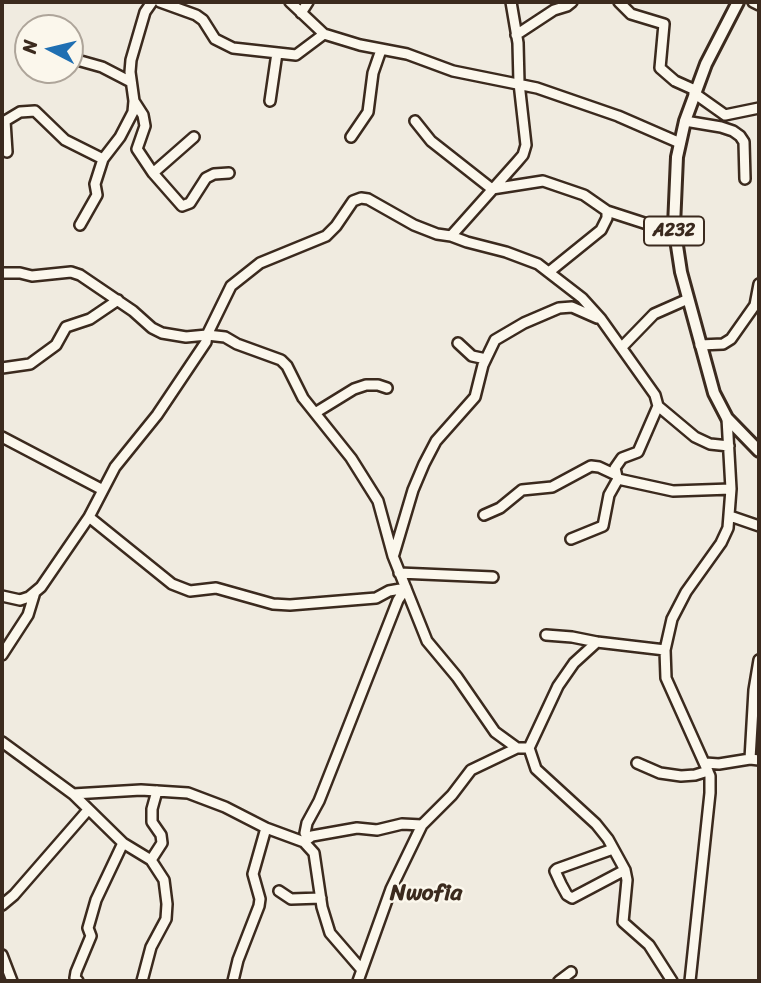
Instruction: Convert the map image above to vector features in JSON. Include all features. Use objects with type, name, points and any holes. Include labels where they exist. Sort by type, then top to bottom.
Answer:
[{"type":"main road","name":"A232","points":[[738,2],[715,43],[685,121],[675,179],[675,233],[688,299],[714,393],[727,418],[759,451]]},
{"type":"street","points":[[80,225],[97,195],[95,184],[103,159],[133,112],[130,72],[145,12],[152,2]]},
{"type":"street","points":[[160,2],[196,15],[221,44],[233,48],[300,53],[324,34]]},
{"type":"street","points":[[290,2],[324,34],[381,50],[407,54],[453,71],[519,83],[618,116],[680,143]]},
{"type":"street","points":[[302,13],[308,2]]},
{"type":"street","points":[[451,236],[523,155],[526,145],[511,2]]},
{"type":"street","points":[[516,35],[554,10],[572,2]]},
{"type":"street","points":[[618,2],[631,14],[664,24],[660,68],[675,81],[695,91],[725,115],[731,116],[759,108]]},
{"type":"street","points":[[753,2],[759,5]]},
{"type":"street","points":[[351,137],[368,112],[373,73],[381,50]]},
{"type":"street","points":[[270,101],[277,53]]},
{"type":"street","points":[[84,62],[102,67],[131,82]]},
{"type":"street","points":[[134,101],[143,115],[145,126],[137,149],[179,204],[190,204],[206,178],[222,172],[229,173]]},
{"type":"street","points":[[7,152],[5,121],[20,112],[31,110],[65,140],[103,159]]},
{"type":"street","points":[[415,121],[431,141],[492,189],[543,181],[584,195],[607,211],[675,233]]},
{"type":"street","points":[[685,121],[721,127],[740,136],[744,142],[745,179]]},
{"type":"street","points":[[153,173],[194,137]]},
{"type":"street","points":[[2,655],[28,615],[35,592],[89,517],[115,467],[157,415],[200,352],[231,286],[260,263],[326,236],[354,201],[368,199],[414,225],[437,234],[506,252],[538,264],[582,298],[601,319],[654,395],[658,406],[695,437],[710,444],[729,446]]},
{"type":"street","points":[[549,272],[601,230],[607,218],[607,211]]},
{"type":"street","points":[[2,273],[43,277],[71,272],[93,282],[162,333],[186,337],[225,337],[281,360],[287,366],[303,398],[351,458],[378,501],[393,556],[427,641],[457,677],[495,732],[517,748]]},
{"type":"street","points":[[700,345],[723,344],[731,339],[757,306],[759,284]]},
{"type":"street","points":[[622,347],[654,314],[688,299]]},
{"type":"street","points":[[2,368],[30,364],[56,345],[66,327],[90,319],[118,300]]},
{"type":"street","points":[[393,556],[413,490],[424,464],[436,441],[475,397],[486,359],[495,340],[524,323],[559,308],[572,307],[601,319]]},
{"type":"street","points":[[457,343],[472,356],[486,359]]},
{"type":"street","points":[[315,413],[366,384],[387,388]]},
{"type":"street","points":[[571,538],[603,526],[616,476],[615,468],[622,458],[638,452],[658,406]]},
{"type":"street","points":[[690,981],[710,793],[707,767],[666,678],[665,650],[676,610],[685,592],[721,543],[728,528],[731,489],[727,418]]},
{"type":"street","points":[[2,437],[103,490]]},
{"type":"street","points":[[484,515],[500,508],[522,490],[552,487],[591,466],[616,476],[673,491],[731,489]]},
{"type":"street","points":[[730,516],[759,527]]},
{"type":"street","points":[[89,517],[172,584],[190,591],[216,588],[274,604],[290,605],[376,598],[406,589]]},
{"type":"street","points":[[400,573],[493,577]]},
{"type":"street","points":[[362,971],[330,933],[315,860],[305,833],[398,600],[406,589]]},
{"type":"street","points":[[2,596],[20,600],[35,592]]},
{"type":"street","points":[[546,635],[665,650]]},
{"type":"street","points":[[597,642],[574,663],[558,686],[529,748],[536,769],[596,824],[613,849],[625,870],[627,893],[623,922],[649,945],[672,981]]},
{"type":"street","points":[[637,763],[660,773],[681,776],[695,775],[707,767],[719,764],[755,759],[754,690],[759,660]]},
{"type":"street","points":[[2,743],[73,793],[122,843],[151,860],[164,880],[166,919],[151,947],[142,981]]},
{"type":"street","points":[[358,981],[391,889],[422,825],[452,795],[471,770],[517,748],[529,748]]},
{"type":"street","points":[[151,860],[162,843],[161,835],[152,822],[157,791]]},
{"type":"street","points":[[73,793],[188,793],[266,828],[308,843],[325,835],[357,828],[377,830],[402,824],[422,825]]},
{"type":"street","points":[[2,905],[14,895],[88,810]]},
{"type":"street","points":[[233,981],[238,960],[259,906],[260,899],[253,874],[266,828]]},
{"type":"street","points":[[78,981],[75,978],[76,972],[91,936],[88,928],[96,900],[122,843]]},
{"type":"street","points":[[613,849],[557,869],[555,871],[567,895],[572,898],[625,870]]},
{"type":"street","points":[[279,891],[291,899],[321,898]]},
{"type":"street","points":[[2,955],[12,981]]},
{"type":"street","points":[[559,981],[571,972]]},
{"type":"district","name":"Nwofia","points":[[426,894]]}]
